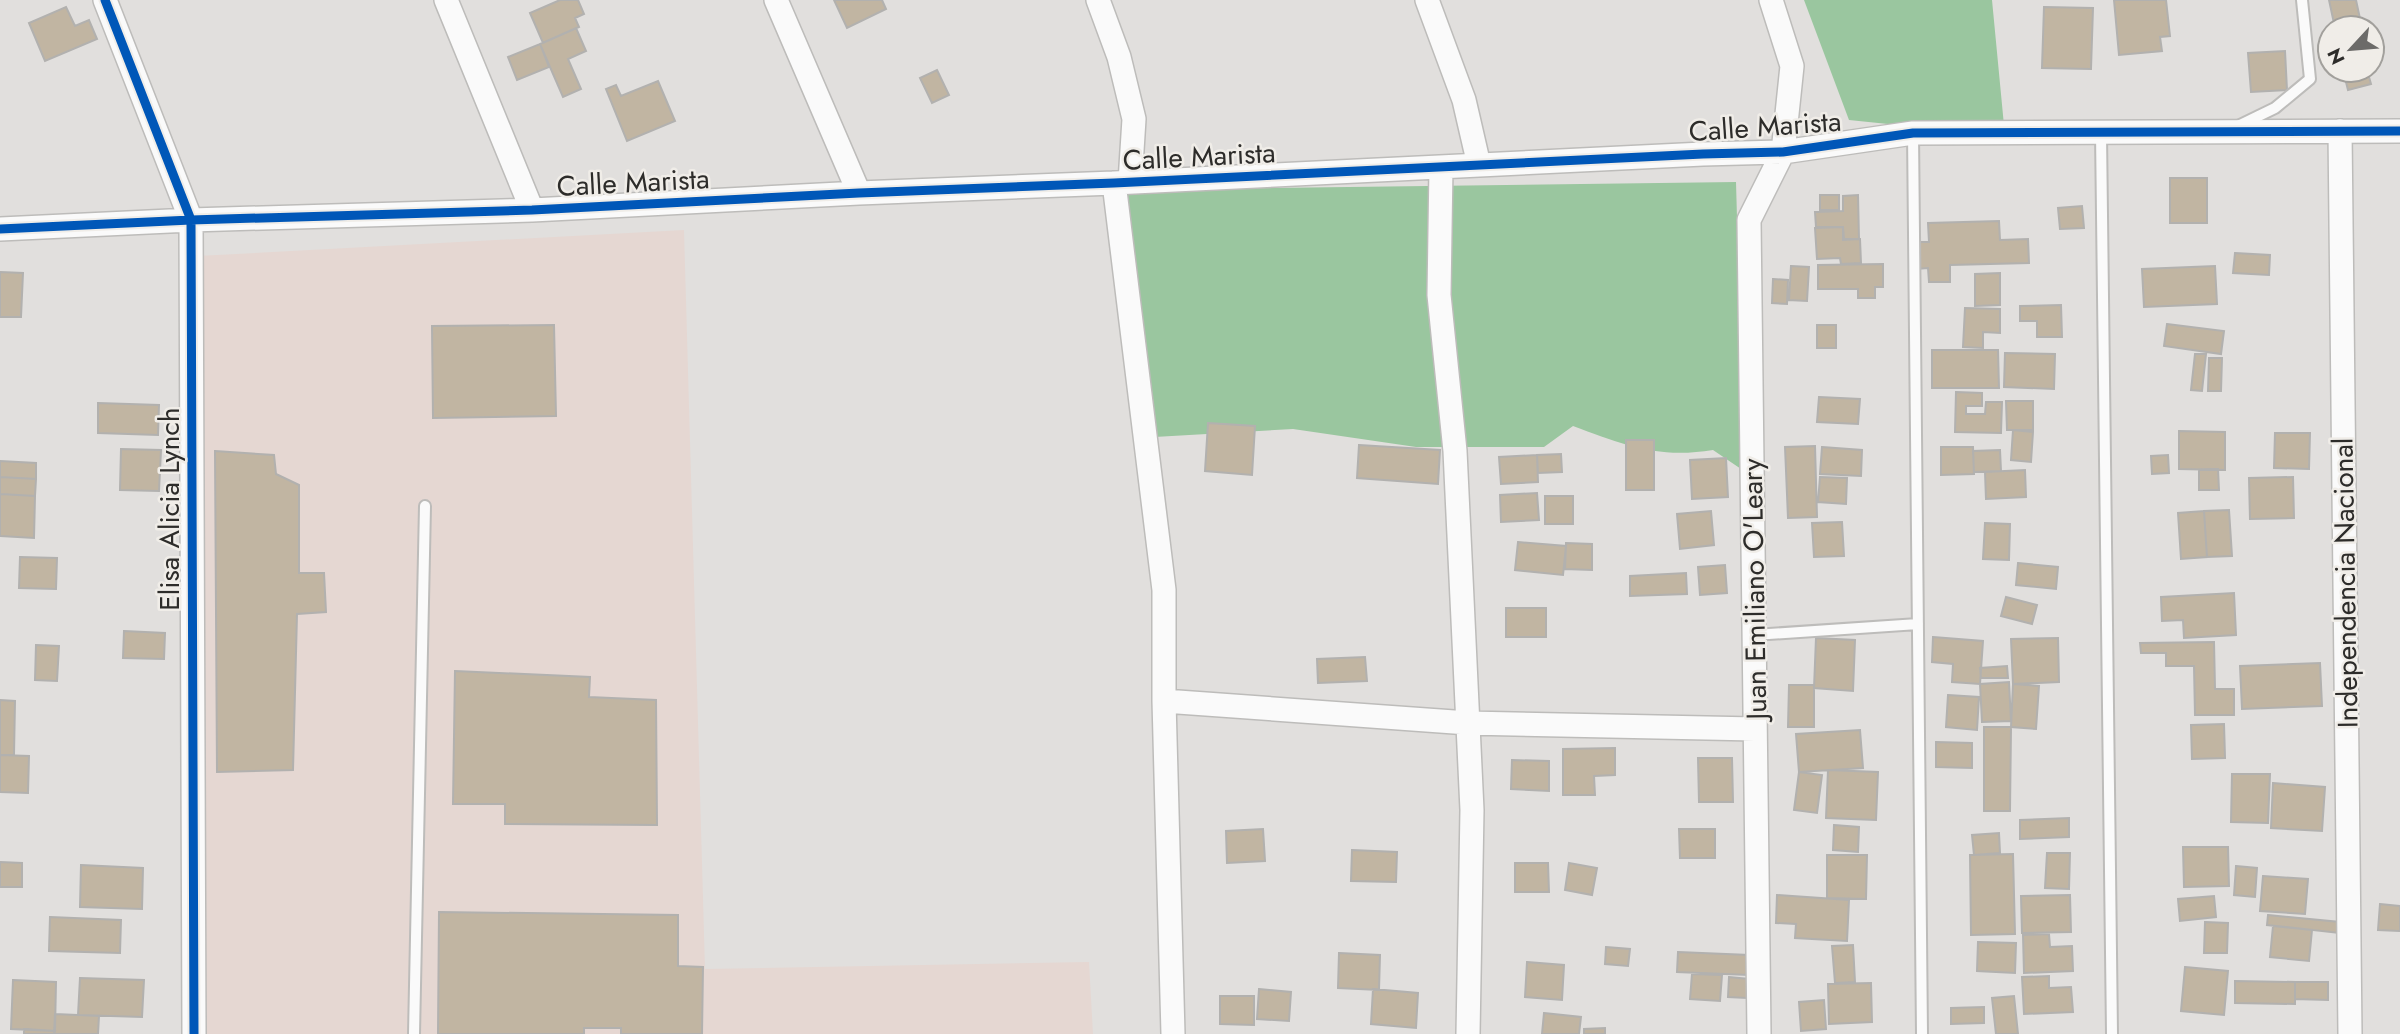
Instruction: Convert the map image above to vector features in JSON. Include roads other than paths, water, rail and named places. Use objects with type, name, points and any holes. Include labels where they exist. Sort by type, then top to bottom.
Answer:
[{"type":"street","name":"Elisa Alicia Lynch","points":[[105,0],[191,220],[194,1034]]},
{"type":"street","points":[[446,0],[532,211]]},
{"type":"street","points":[[776,0],[859,193]]},
{"type":"street","points":[[1098,0],[1119,57],[1134,119],[1122,183],[1164,590],[1164,701],[1173,1034]]},
{"type":"street","points":[[1427,0],[1465,100],[1479,165]]},
{"type":"street","points":[[1771,0],[1792,66],[1783,152]]},
{"type":"street","name":"Independencia Nacional","points":[[2340,131],[2350,1034]]},
{"type":"street","name":"Calle Marista","points":[[0,229],[191,220],[532,211],[859,193],[1783,152],[1913,133],[2400,131]]},
{"type":"street","name":"Juan Emiliano O'Leary","points":[[1759,1034],[1749,220],[1783,152]]},
{"type":"street","points":[[1441,167],[1439,295],[1455,451],[1472,810],[1468,1034]]},
{"type":"street","points":[[1164,701],[1468,723],[1755,729]]},
{"type":"lane","points":[[2227,132],[2275,108],[2310,79],[2302,0]]},
{"type":"lane","points":[[1913,133],[1922,1034]]},
{"type":"lane","points":[[2101,133],[2112,1034]]},
{"type":"lane","points":[[414,1034],[425,506]]},
{"type":"lane","points":[[1754,635],[1918,624]]}]
